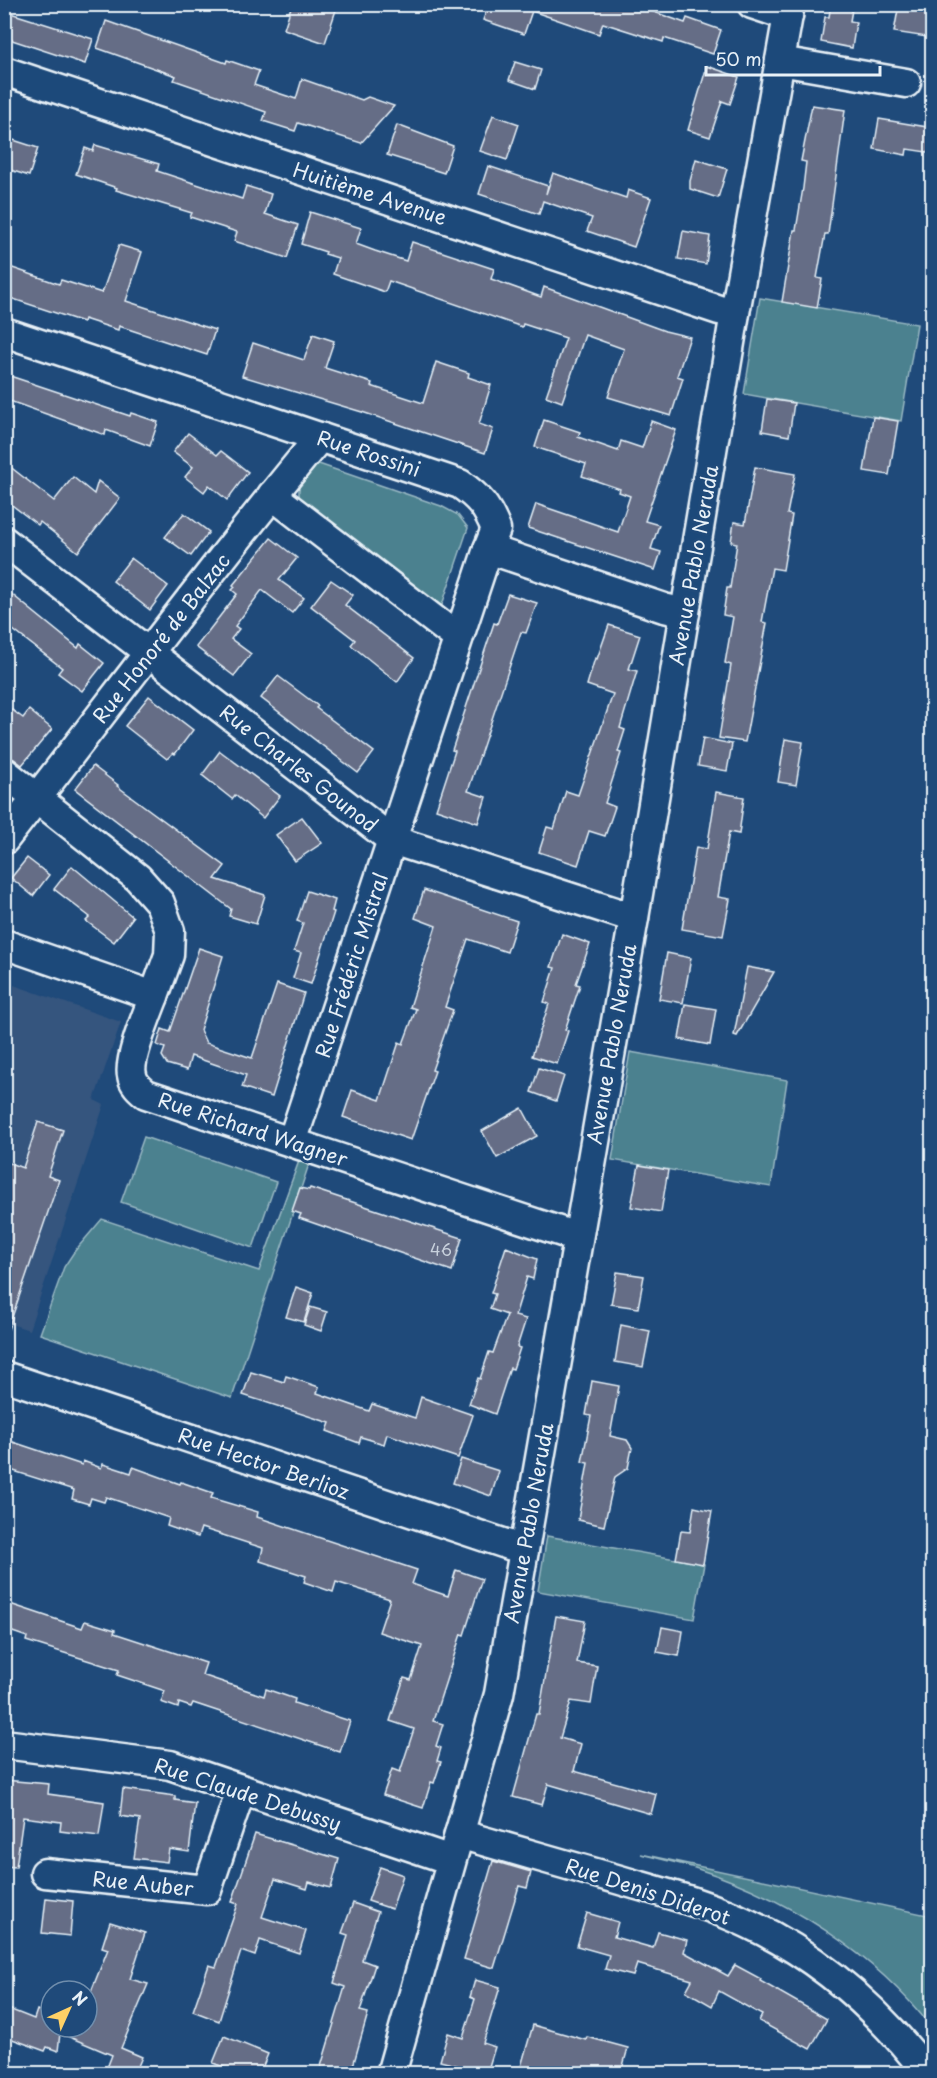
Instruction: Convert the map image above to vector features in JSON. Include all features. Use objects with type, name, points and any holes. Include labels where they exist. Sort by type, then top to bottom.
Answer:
[{"type":"street","points":[[752,4],[789,10]]},
{"type":"street","name":"Avenue Pablo Neruda","points":[[391,2073],[499,1694],[789,10]]},
{"type":"street","points":[[780,61],[906,83]]},
{"type":"street","name":"Huitième Avenue","points":[[4,71],[707,306],[735,313]]},
{"type":"street","name":"Rue Rossini","points":[[4,332],[460,484],[477,496],[488,511],[496,529],[488,549]]},
{"type":"street","name":"Rue Honoré de Balzac","points":[[4,840],[272,495],[320,437]]},
{"type":"street","points":[[272,495],[458,638]]},
{"type":"street","name":"Rue Charles Gounod","points":[[4,541],[392,840],[634,918]]},
{"type":"street","points":[[488,549],[685,613]]},
{"type":"street","name":"Rue Frédéric Mistral","points":[[292,1142],[488,549]]},
{"type":"street","points":[[4,772],[138,878],[159,903],[170,931],[169,955],[154,996],[4,944]]},
{"type":"street","name":"Rue Richard Wagner","points":[[154,996],[132,1062],[132,1075],[137,1086],[146,1094],[577,1237]]},
{"type":"street","name":"Rue Hector Berlioz","points":[[4,1376],[524,1550]]},
{"type":"street","name":"Rue Claude Debussy","points":[[4,1744],[170,1765],[241,1790],[455,1847]]},
{"type":"street","name":"Rue Auber","points":[[45,1873],[207,1890],[241,1790]]},
{"type":"street","name":"Rue Denis Diderot","points":[[455,1847],[688,1900],[749,1924],[814,1961],[841,1982],[887,2024],[928,2073]]},
{"type":"shaded area","points":[[5,982],[121,1022],[94,1100],[104,1105],[29,1330],[5,1322]]},
{"type":"green space","points":[[760,298],[917,324],[901,421],[744,394]]},
{"type":"green space","points":[[310,461],[441,506],[458,515],[468,528],[442,605],[432,606],[300,503],[300,481]]},
{"type":"green space","points":[[630,1052],[787,1080],[771,1187],[612,1160]]},
{"type":"green space","points":[[144,1137],[276,1182],[253,1248],[121,1202]]},
{"type":"green space","points":[[299,1161],[309,1164],[232,1398],[40,1334],[64,1267],[102,1219],[259,1271]]},
{"type":"green space","points":[[547,1536],[704,1564],[694,1619],[538,1591]]},
{"type":"green space","points":[[641,1854],[932,1916],[932,2028],[884,1976],[857,1953],[797,1913],[732,1881]]},
{"type":"building","points":[[292,4],[338,4],[325,43],[284,29]]},
{"type":"building","points":[[489,4],[644,4],[643,8],[685,23],[687,18],[721,30],[713,54],[664,38],[663,42],[603,23],[599,34],[532,11],[524,34],[483,20]]},
{"type":"building","points":[[831,4],[853,4],[850,21],[856,22],[852,48],[821,42],[825,17],[829,17]]},
{"type":"building","points":[[899,4],[933,4],[933,38],[894,32]]},
{"type":"building","points":[[4,11],[93,39],[85,64],[9,39],[11,32],[4,29]]},
{"type":"building","points":[[106,21],[226,63],[227,60],[259,71],[254,85],[296,99],[302,79],[362,100],[368,97],[394,106],[361,143],[298,123],[295,131],[263,121],[266,112],[174,80],[176,76],[97,48]]},
{"type":"building","points":[[515,62],[541,70],[535,89],[509,80]]},
{"type":"building","points":[[707,66],[739,77],[730,104],[722,101],[710,137],[688,130]]},
{"type":"building","points":[[812,105],[845,110],[828,234],[825,234],[817,278],[822,279],[817,308],[782,302],[803,188],[806,162],[801,161]]},
{"type":"building","points":[[493,115],[519,124],[507,160],[480,151]]},
{"type":"building","points":[[879,119],[933,128],[933,153],[907,149],[906,155],[874,149]]},
{"type":"building","points":[[397,125],[453,146],[444,173],[387,155]]},
{"type":"building","points":[[4,137],[38,148],[29,176],[4,168]]},
{"type":"building","points":[[95,145],[159,164],[157,171],[242,199],[246,186],[271,194],[265,214],[298,225],[287,258],[234,241],[237,232],[190,217],[192,213],[116,190],[117,188],[76,174],[85,148],[93,151]]},
{"type":"building","points":[[696,159],[727,169],[718,198],[690,189]]},
{"type":"building","points":[[488,166],[548,186],[546,194],[553,173],[626,198],[628,190],[651,198],[634,247],[587,231],[592,218],[543,201],[539,214],[479,194]]},
{"type":"building","points":[[310,212],[361,228],[356,244],[375,251],[406,261],[412,242],[494,269],[491,279],[541,297],[544,287],[665,331],[690,337],[677,376],[683,378],[671,416],[608,397],[624,349],[585,335],[562,402],[546,396],[566,338],[523,324],[522,327],[389,281],[385,292],[333,274],[338,258],[301,244]]},
{"type":"building","points":[[683,231],[710,236],[706,264],[678,259]]},
{"type":"building","points":[[119,245],[142,252],[126,301],[215,330],[207,355],[119,326],[118,330],[84,319],[83,322],[4,296],[4,265],[59,284],[61,280],[102,293]]},
{"type":"building","points":[[313,334],[334,341],[325,368],[423,403],[436,362],[469,373],[468,377],[491,385],[479,424],[493,429],[485,453],[362,412],[242,376],[253,343],[304,360]]},
{"type":"building","points":[[4,374],[130,416],[131,413],[158,422],[150,446],[106,430],[105,435],[4,399]]},
{"type":"building","points":[[767,399],[794,403],[789,436],[762,431]]},
{"type":"building","points":[[873,417],[898,421],[889,475],[864,471]]},
{"type":"building","points":[[544,420],[580,432],[578,437],[618,451],[621,441],[642,448],[651,421],[676,430],[645,521],[659,525],[651,549],[661,552],[655,570],[528,528],[536,504],[618,532],[630,496],[619,492],[620,489],[582,476],[586,464],[535,447]]},
{"type":"building","points":[[188,433],[217,455],[221,451],[248,472],[227,500],[209,485],[204,492],[185,477],[193,467],[173,452]]},
{"type":"building","points":[[4,462],[54,501],[73,477],[94,494],[98,481],[120,498],[78,552],[40,522],[38,525],[4,499]]},
{"type":"building","points":[[755,467],[795,474],[787,514],[792,515],[783,570],[772,568],[762,622],[767,623],[745,742],[719,738],[731,665],[725,663],[733,617],[723,615],[737,543],[731,542],[734,522],[745,524]]},
{"type":"building","points":[[184,513],[209,532],[191,556],[165,537]]},
{"type":"building","points":[[271,538],[297,558],[279,580],[304,598],[292,613],[262,590],[235,626],[239,629],[231,639],[251,654],[234,676],[196,647],[237,594],[232,590],[235,587],[233,585]]},
{"type":"building","points":[[131,558],[168,586],[150,610],[113,581]]},
{"type":"building","points":[[331,580],[353,595],[345,605],[414,658],[397,682],[351,645],[355,640],[311,606]]},
{"type":"building","points":[[4,588],[78,648],[80,644],[104,663],[82,691],[58,673],[62,668],[4,623]]},
{"type":"building","points":[[508,594],[537,603],[526,633],[521,632],[468,791],[486,797],[478,823],[436,809],[455,751],[452,750],[494,623],[497,624]]},
{"type":"building","points":[[609,625],[640,635],[629,669],[637,671],[620,728],[625,730],[618,752],[621,753],[605,803],[615,807],[605,836],[589,831],[578,865],[539,852],[547,827],[554,829],[566,791],[578,795],[613,694],[587,685]]},
{"type":"building","points":[[278,676],[374,752],[358,773],[261,698]]},
{"type":"building","points":[[149,696],[193,730],[175,754],[173,753],[167,759],[125,726]]},
{"type":"building","points":[[4,704],[23,718],[29,710],[52,729],[22,765],[4,756]]},
{"type":"building","points":[[703,738],[732,744],[727,771],[698,766]]},
{"type":"building","points":[[785,739],[803,742],[796,785],[778,782]]},
{"type":"building","points":[[220,751],[280,796],[263,818],[235,795],[232,799],[202,775]]},
{"type":"building","points":[[93,766],[225,866],[215,879],[265,895],[256,924],[229,916],[231,909],[75,789]]},
{"type":"building","points":[[716,792],[744,797],[739,834],[729,832],[718,897],[730,899],[723,936],[682,929],[696,847],[707,849]]},
{"type":"building","points":[[302,817],[322,843],[295,861],[276,835]]},
{"type":"building","points":[[27,858],[49,875],[33,896],[11,878]]},
{"type":"building","points":[[72,866],[133,917],[114,942],[86,921],[90,917],[54,889]]},
{"type":"building","points":[[424,890],[517,921],[507,952],[468,939],[445,1007],[453,1010],[411,1140],[343,1117],[352,1090],[380,1100],[399,1042],[403,1044],[416,1009],[410,1007],[436,926],[415,918]]},
{"type":"building","points":[[307,891],[335,900],[332,911],[334,912],[311,984],[293,978],[301,953],[294,951],[303,923],[297,921]]},
{"type":"building","points":[[562,934],[590,944],[576,984],[580,985],[565,1030],[568,1031],[557,1064],[532,1056],[549,1004],[544,1002],[555,968],[551,967]]},
{"type":"building","points":[[199,948],[223,956],[200,1030],[206,1043],[252,1058],[277,984],[304,993],[272,1097],[242,1087],[246,1075],[191,1056],[187,1070],[167,1064],[162,1056],[165,1048],[157,1045],[162,1029],[170,1032]]},
{"type":"building","points":[[667,953],[691,958],[683,1003],[659,999]]},
{"type":"building","points":[[747,967],[774,972],[737,1036],[734,1035]]},
{"type":"building","points":[[685,1004],[716,1009],[710,1045],[679,1039]]},
{"type":"building","points":[[539,1068],[564,1076],[556,1101],[531,1092]]},
{"type":"building","points":[[522,1108],[537,1136],[497,1158],[482,1131]]},
{"type":"building","points":[[38,1122],[63,1130],[48,1176],[59,1180],[8,1329],[4,1329],[4,1161],[23,1168]]},
{"type":"building","points":[[639,1165],[668,1170],[661,1212],[631,1207]]},
{"type":"building","points":[[300,1188],[309,1190],[310,1188],[462,1238],[452,1271],[299,1218],[301,1214],[292,1211]]},
{"type":"building","points":[[506,1247],[537,1259],[533,1279],[527,1277],[515,1316],[526,1319],[517,1347],[520,1348],[513,1369],[510,1368],[495,1414],[469,1404],[489,1352],[493,1353],[507,1315],[490,1309],[495,1294],[491,1293]]},
{"type":"building","points":[[617,1272],[644,1276],[638,1308],[611,1304]]},
{"type":"building","points":[[296,1287],[313,1293],[304,1322],[286,1317]]},
{"type":"building","points":[[310,1307],[327,1312],[321,1331],[304,1325]]},
{"type":"building","points":[[621,1325],[650,1331],[643,1367],[615,1362]]},
{"type":"building","points":[[251,1372],[284,1382],[286,1376],[319,1387],[317,1393],[369,1411],[372,1404],[415,1418],[421,1397],[473,1415],[458,1458],[387,1434],[384,1444],[361,1437],[359,1443],[327,1431],[330,1423],[243,1395]]},
{"type":"building","points":[[592,1381],[619,1386],[610,1436],[627,1440],[632,1448],[628,1468],[615,1477],[604,1526],[578,1520],[588,1463],[582,1462],[591,1416],[586,1415]]},
{"type":"building","points":[[4,1439],[82,1465],[83,1461],[101,1468],[103,1464],[131,1473],[133,1467],[213,1493],[211,1498],[258,1512],[257,1517],[417,1570],[412,1584],[448,1596],[456,1570],[482,1579],[464,1635],[461,1634],[433,1721],[443,1724],[436,1746],[441,1748],[437,1761],[441,1762],[434,1783],[431,1782],[423,1808],[383,1795],[392,1769],[400,1772],[414,1729],[390,1721],[404,1678],[411,1680],[422,1646],[379,1632],[390,1599],[336,1582],[333,1592],[304,1582],[306,1576],[260,1561],[263,1548],[201,1528],[198,1537],[167,1526],[169,1518],[106,1497],[104,1502],[91,1498],[89,1504],[72,1499],[74,1490],[4,1468]]},
{"type":"building","points":[[461,1459],[499,1471],[491,1496],[453,1483]]},
{"type":"building","points":[[694,1507],[712,1511],[703,1564],[676,1559],[681,1531],[690,1532]]},
{"type":"building","points":[[4,1602],[82,1628],[85,1621],[115,1630],[114,1633],[206,1663],[202,1675],[264,1696],[266,1689],[295,1699],[294,1703],[350,1721],[340,1752],[193,1703],[191,1707],[179,1703],[178,1708],[161,1702],[165,1691],[117,1675],[119,1670],[26,1641],[27,1637],[4,1629]]},
{"type":"building","points":[[556,1616],[585,1621],[577,1663],[597,1666],[591,1704],[571,1701],[560,1738],[581,1744],[574,1771],[656,1794],[651,1814],[548,1784],[542,1805],[513,1797],[536,1714],[539,1714]]},
{"type":"building","points":[[662,1627],[683,1631],[679,1656],[657,1652]]},
{"type":"building","points":[[4,1780],[49,1784],[48,1794],[104,1802],[99,1836],[60,1831],[61,1822],[23,1817],[16,1867],[4,1866]]},
{"type":"building","points":[[123,1789],[175,1796],[175,1800],[195,1803],[189,1852],[169,1849],[167,1862],[134,1858],[140,1819],[120,1816]]},
{"type":"building","points":[[255,1834],[339,1859],[331,1888],[309,1882],[307,1889],[275,1879],[262,1917],[306,1931],[299,1953],[260,1940],[255,1956],[241,1951],[219,2021],[193,2011],[209,1965],[216,1967],[238,1904],[232,1902]]},
{"type":"building","points":[[493,1861],[531,1872],[527,1888],[519,1886],[494,1968],[464,1959]]},
{"type":"building","points":[[380,1867],[403,1875],[392,1909],[368,1901]]},
{"type":"building","points":[[46,1898],[73,1901],[70,1936],[42,1933]]},
{"type":"building","points":[[353,1903],[378,1912],[362,1960],[375,1965],[360,2011],[368,2013],[351,2073],[319,2073],[345,1987],[334,1983],[348,1935],[342,1933]]},
{"type":"building","points":[[587,1913],[618,1922],[614,1937],[653,1948],[658,1932],[687,1940],[684,1952],[728,1976],[735,1965],[827,2019],[810,2049],[759,2021],[762,2015],[719,1991],[712,2006],[686,1991],[692,1980],[637,1964],[633,1976],[605,1969],[609,1955],[577,1946]]},
{"type":"building","points":[[110,1922],[145,1933],[130,1979],[148,1984],[121,2048],[142,2057],[135,2073],[105,2073],[112,2055],[74,2039],[99,2039],[99,1979],[96,1979],[108,1949],[102,1947]]},
{"type":"building","points":[[475,1980],[500,1987],[483,2043],[495,2047],[487,2073],[440,2061],[448,2033],[463,2038],[475,1999],[470,1997]]},
{"type":"building","points":[[4,2007],[34,2019],[37,2010],[39,2011],[39,2039],[59,2039],[58,2051],[47,2047],[45,2051],[4,2036]]},
{"type":"building","points":[[533,2025],[586,2040],[587,2037],[628,2048],[621,2073],[532,2073],[520,2070]]},
{"type":"building","points":[[224,2036],[268,2054],[260,2073],[239,2073],[213,2063]]}]
